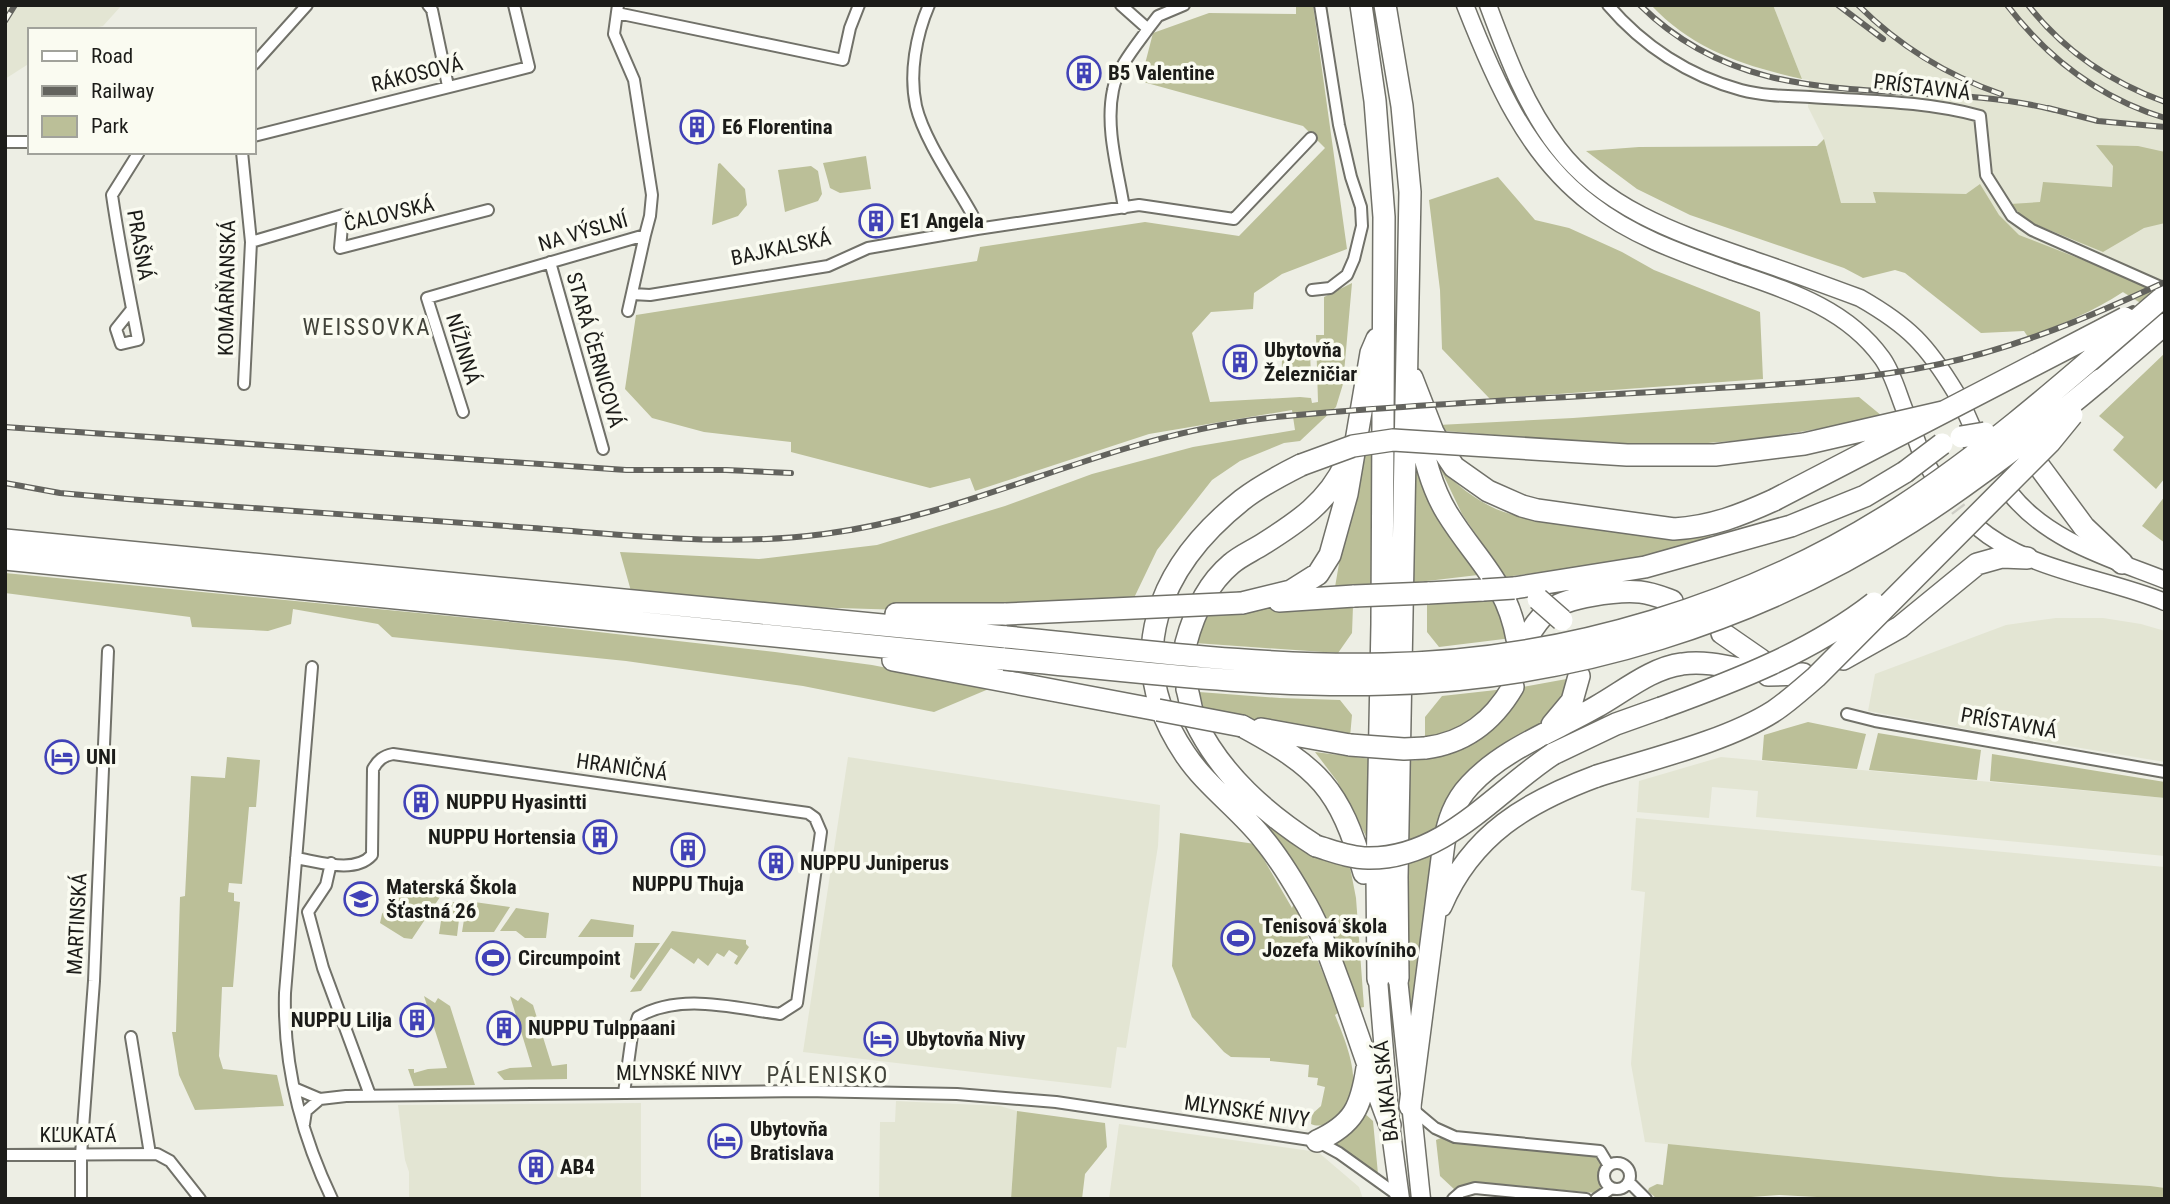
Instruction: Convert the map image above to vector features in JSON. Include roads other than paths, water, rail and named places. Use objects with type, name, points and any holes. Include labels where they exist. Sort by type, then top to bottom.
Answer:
[{"type":"highway","points":[[1361,5],[1376,101],[1381,158],[1384,320],[1377,917]]},
{"type":"highway","points":[[1385,5],[1402,106],[1410,192],[1397,877],[1388,978]]},
{"type":"highway","points":[[1407,366],[1433,432],[1454,467],[1479,486],[1521,506],[1674,529],[1696,528],[1718,523],[1774,500],[2164,295]]},
{"type":"highway","points":[[5,559],[842,631],[1006,637],[1246,660],[1335,665],[1388,664],[1505,653],[1641,624],[1767,578],[1824,551],[1898,509],[1989,445],[2164,295]]},
{"type":"highway","points":[[1242,603],[1292,591],[1318,574],[1330,555],[1347,494],[1371,353],[1384,320]]},
{"type":"highway","points":[[5,540],[842,631],[1004,659],[1245,681],[1387,684],[1494,675],[1599,656],[1659,639],[1727,615],[1795,586],[1854,556],[1964,486],[2042,429],[2165,324]]},
{"type":"highway","points":[[1407,366],[1420,436],[1435,491],[1462,536],[1505,596],[1522,638],[1548,611],[1566,602],[1637,592],[1655,594],[1672,601]]},
{"type":"highway","points":[[1434,920],[1461,869],[1499,827],[1537,801],[1597,776],[1719,736],[1773,711],[1816,677],[2050,442],[2100,380]]},
{"type":"highway","points":[[1390,1125],[1324,940],[1304,900],[1264,839],[1186,757],[1169,729],[1158,701],[1150,656],[1157,620],[1170,580],[1191,549],[1243,499],[1301,465],[1353,446],[1393,440],[1628,455],[1715,455],[1804,444],[1943,412]]},
{"type":"highway","points":[[842,631],[874,614],[1006,614],[1483,590],[1514,588],[1645,567],[1791,526],[1865,496],[1966,438]]},
{"type":"highway","points":[[1186,643],[1192,621],[1216,579],[1232,564],[1318,505],[1336,484],[1355,442]]},
{"type":"highway","points":[[2039,466],[2084,527],[2122,563]]},
{"type":"highway","points":[[1187,689],[1194,719],[1217,756],[1241,787],[1272,816],[1316,846],[1346,856],[1387,858],[1410,852],[1450,832],[1553,754],[1604,729],[1742,677],[1827,635],[1858,616],[1937,556]]},
{"type":"highway","points":[[1843,659],[1900,627],[1977,564],[2002,557],[2027,558]]},
{"type":"highway","points":[[1514,588],[1538,599],[1566,625]]},
{"type":"highway","points":[[842,631],[887,659],[1242,726],[1377,748],[1425,748],[1444,745],[1474,732],[1497,712],[1513,687]]},
{"type":"highway","points":[[1722,633],[1769,668],[1803,674]]},
{"type":"highway","points":[[1410,1106],[1444,843],[1448,821],[1456,803],[1483,771],[1543,734],[1665,668],[1681,664],[1709,663],[1740,669]]},
{"type":"highway","points":[[1543,734],[1572,701],[1578,676]]},
{"type":"highway","points":[[1242,726],[1301,761],[1318,776],[1333,796],[1352,832],[1377,917],[1388,978]]},
{"type":"highway","points":[[1317,1141],[1339,1130],[1353,1116],[1363,1094],[1368,1066]]},
{"type":"main road","points":[[1465,5],[1482,50],[1518,121],[1544,158],[1581,196],[1622,226],[1659,244],[1793,292],[1850,324],[1880,355],[1905,411]]},
{"type":"main road","points":[[1488,5],[1512,69],[1534,113],[1560,150],[1595,185],[1665,228],[1860,298],[1901,323],[1934,357],[1956,393]]},
{"type":"main road","points":[[1966,413],[1966,438]]},
{"type":"main road","points":[[2010,493],[2021,506],[2058,534],[2089,551],[2165,579]]},
{"type":"main road","points":[[1976,526],[2000,544],[2027,558],[2165,602]]},
{"type":"main road","name":"BAJKALSKÁ","points":[[1388,978],[1410,1106],[1421,1199]]},
{"type":"main road","name":"BAJKALSKÁ","points":[[1388,978],[1390,1125],[1399,1198]]},
{"type":"street","points":[[256,63],[307,5]]},
{"type":"street","points":[[428,5],[432,10],[448,86]]},
{"type":"street","name":"RÁKOSOVÁ","points":[[256,135],[529,67],[514,5]]},
{"type":"street","points":[[617,9],[843,60],[850,28],[859,5]]},
{"type":"street","points":[[929,5],[917,43],[914,82],[916,106],[922,124],[973,216],[977,229]]},
{"type":"street","points":[[1121,5],[1147,29]]},
{"type":"street","points":[[1124,208],[1110,119],[1113,87],[1130,54],[1158,16],[1184,5]]},
{"type":"street","points":[[1312,290],[1338,285],[1347,275],[1354,260],[1362,226],[1361,207],[1339,125],[1320,5]]},
{"type":"street","name":"PRÍSTAVNÁ","points":[[1608,5],[1657,51],[1694,72],[1725,85],[1763,94],[1944,107],[1980,116],[1986,175],[2011,216],[2032,230],[2164,295]]},
{"type":"street","name":"NA VÝSLNÍ","points":[[427,298],[645,235],[652,195],[634,80],[614,34],[617,9]]},
{"type":"street","name":"BAJKALSKÁ","points":[[632,294],[650,295],[828,266],[868,248],[1139,205],[1234,219],[1311,138]]},
{"type":"street","points":[[5,142],[28,142]]},
{"type":"street","name":"PRAŠNÁ","points":[[132,309],[112,195],[138,154]]},
{"type":"street","name":"KOMÁRŇANSKÁ","points":[[242,154],[251,242],[244,384]]},
{"type":"street","name":"ČALOVSKÁ","points":[[251,242],[343,215],[340,248],[488,210]]},
{"type":"street","points":[[628,312],[645,235]]},
{"type":"street","name":"STARÁ ČERNICOVÁ","points":[[550,262],[603,449]]},
{"type":"street","name":"NÍŽINNÁ","points":[[427,298],[463,412]]},
{"type":"street","name":"MARTINSKÁ","points":[[82,1199],[80,1154],[94,981],[108,651]]},
{"type":"street","points":[[312,667],[285,1008],[286,1042],[294,1088],[311,1152],[332,1199]]},
{"type":"street","name":"PRÍSTAVNÁ","points":[[1847,714],[2165,772]]},
{"type":"street","name":"HRANIČNÁ","points":[[331,863],[356,866],[366,862],[372,855],[373,769],[377,761],[393,754],[808,814],[814,818],[821,832],[797,1003],[780,1014],[699,1003],[650,1010],[638,1017],[632,1035],[624,1093]]},
{"type":"street","points":[[296,858],[331,863],[326,885],[308,912],[323,968],[370,1096]]},
{"type":"street","name":"KĽUKATÁ","points":[[5,1155],[150,1154],[131,1037]]},
{"type":"street","points":[[294,1088],[320,1100],[305,1113],[304,1127]]},
{"type":"street","name":"MLYNSKÉ NIVY","points":[[320,1100],[334,1096],[888,1091],[1007,1097],[1079,1105],[1317,1141]]},
{"type":"street","points":[[1410,1106],[1435,1128],[1455,1137],[1600,1151],[1609,1166]]},
{"type":"street","points":[[1317,1141],[1339,1153],[1399,1198]]},
{"type":"street","points":[[150,1154],[162,1155],[170,1161],[200,1199]]},
{"type":"street","points":[[1596,1199],[1622,1189],[1630,1173],[1625,1166],[1616,1163],[1609,1166],[1604,1177],[1622,1189],[1646,1199]]},
{"type":"street","points":[[1453,1199],[1461,1192],[1475,1188],[1586,1199]]},
{"type":"tunnel","points":[[1943,489],[1959,510]]},
{"type":"railway","points":[[5,21],[15,5]]},
{"type":"railway","points":[[1640,5],[1686,42],[1734,66],[1785,80],[1837,88],[2000,100],[2055,110]]},
{"type":"railway","points":[[1838,5],[1883,39]]},
{"type":"railway","points":[[1858,5],[1890,34],[1924,58],[1961,78],[2001,94]]},
{"type":"railway","points":[[2007,5],[2040,43],[2077,74],[2119,100],[2165,118]]},
{"type":"railway","points":[[2028,5],[2057,37],[2089,63],[2125,85],[2165,102]]},
{"type":"railway","points":[[2048,108],[2098,121],[2165,127]]},
{"type":"railway","points":[[5,483],[60,493],[127,499],[642,536],[715,540],[788,538],[862,528],[900,519],[975,498],[1144,443],[1245,421],[1391,408],[1792,383],[1911,370],[2027,340],[2165,282]]},
{"type":"railway","points":[[2081,331],[2133,308]]},
{"type":"railway","points":[[5,427],[626,470],[791,473]]},
{"type":"place","name":"B5 Valentine","points":[[1084,73]]},
{"type":"place","name":"E6 Florentina","points":[[697,127]]},
{"type":"place","name":"E1 Angela","points":[[876,221]]},
{"type":"place","name":"Ubytovňa Železničiar","points":[[1240,362]]},
{"type":"place","name":"UNI","points":[[62,757]]},
{"type":"place","name":"NUPPU Hyasintti","points":[[421,802]]},
{"type":"place","name":"NUPPU Hortensia","points":[[600,837]]},
{"type":"place","name":"NUPPU Thuja","points":[[688,850]]},
{"type":"place","name":"NUPPU Juniperus","points":[[776,863]]},
{"type":"place","name":"Materská Škola Šťastná 26","points":[[361,899]]},
{"type":"place","name":"Tenisová škola Jozefa Mikovíniho","points":[[1238,938]]},
{"type":"place","name":"Circumpoint","points":[[493,958]]},
{"type":"place","name":"NUPPU Lilja","points":[[417,1020]]},
{"type":"place","name":"NUPPU Tulppaani","points":[[504,1028]]},
{"type":"place","name":"Ubytovňa Nivy","points":[[881,1039]]},
{"type":"place","name":"Ubytovňa Bratislava","points":[[725,1141]]},
{"type":"place","name":"AB4","points":[[536,1167]]},
{"type":"district","name":"WEISSOVKA","points":[[367,327]]},
{"type":"district","name":"PÁLENISKO","points":[[828,1075]]}]
